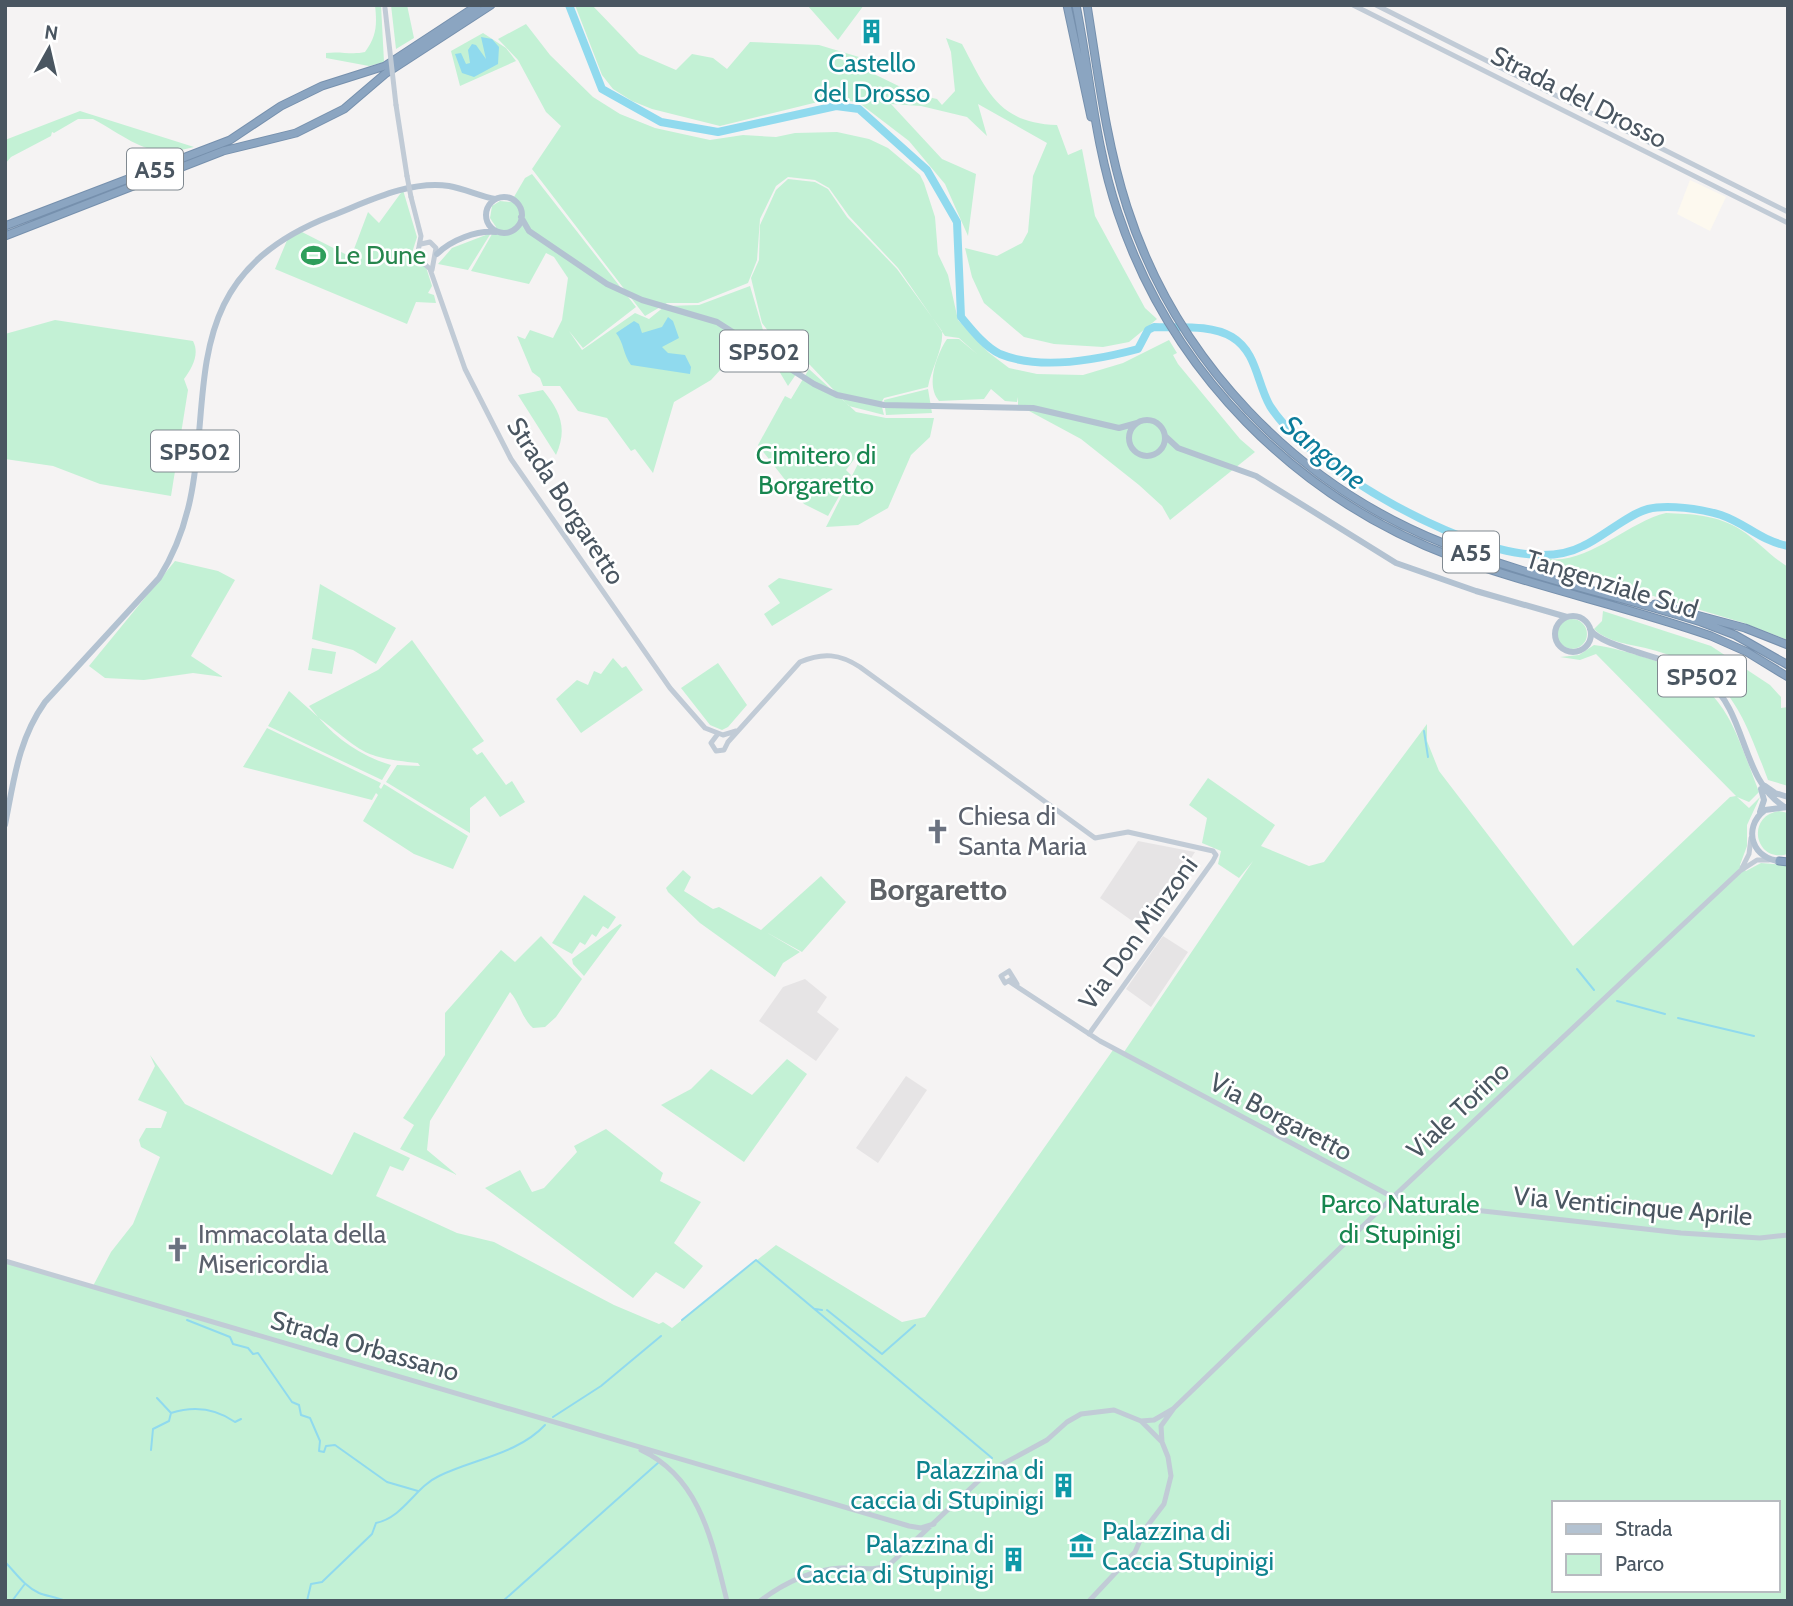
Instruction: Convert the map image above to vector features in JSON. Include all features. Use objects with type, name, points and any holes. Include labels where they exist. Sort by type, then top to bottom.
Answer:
[{"type":"highway","name":"A55","points":[[5,226],[230,140],[281,106],[322,86],[385,66],[478,5]]},
{"type":"highway","name":"A55","points":[[5,236],[223,151],[296,133],[344,109],[386,74],[491,5]]},
{"type":"highway","points":[[1067,5],[1087,102],[1102,154]]},
{"type":"highway","name":"Tangenziale Sud","points":[[1076,5],[1102,154],[1127,238],[1163,313],[1190,355],[1223,398],[1290,464],[1336,498],[1384,526],[1456,558],[1711,636],[1747,652],[1788,677]]},
{"type":"highway","name":"Tangenziale Sud","points":[[1087,5],[1120,184],[1148,262],[1173,309],[1203,356],[1233,394],[1281,443],[1335,486],[1374,510],[1463,550],[1718,628],[1788,665]]},
{"type":"highway","points":[[1623,598],[1721,621],[1788,645]]},
{"type":"main road","name":"Strada del Drosso","points":[[1353,5],[1788,223]]},
{"type":"main road","name":"Strada del Drosso","points":[[1376,5],[1788,212]]},
{"type":"main road","points":[[385,7],[407,176],[423,241],[416,255],[425,263],[433,261],[447,246],[476,233],[529,231]]},
{"type":"main road","name":"SP502","points":[[5,825],[22,743],[31,722],[45,702],[151,586],[171,559],[189,500],[214,327],[240,278],[275,244],[305,226],[348,209],[421,186],[443,186],[495,200],[504,197],[513,200],[520,208],[521,217],[529,231],[614,288],[717,322],[814,384],[837,395],[884,405],[1033,408],[1113,428],[1142,455],[1178,448]]},
{"type":"main road","points":[[464,190],[480,200],[486,210],[486,220],[476,233]]},
{"type":"main road","points":[[486,210],[495,200]]},
{"type":"main road","points":[[511,231],[521,217]]},
{"type":"main road","points":[[486,220],[498,232]]},
{"type":"main road","points":[[423,241],[435,246],[447,246]]},
{"type":"main road","points":[[435,246],[437,254]]},
{"type":"main road","name":"Strada Borgaretto","points":[[432,274],[433,261]]},
{"type":"main road","name":"Strada Borgaretto","points":[[425,263],[432,274],[465,369],[511,459],[649,660],[705,728],[717,736]]},
{"type":"main road","name":"SP502","points":[[1113,428],[1154,422],[1178,448],[1256,475],[1402,565],[1546,613],[1583,619],[1604,642]]},
{"type":"main road","points":[[1130,442],[1131,430],[1137,423]]},
{"type":"main road","points":[[1160,450],[1165,436]]},
{"type":"main road","name":"SP502","points":[[1546,613],[1558,644],[1566,650],[1577,651],[1587,645],[1604,642],[1677,663],[1706,680],[1730,708],[1769,796],[1786,807]]},
{"type":"main road","points":[[1555,632],[1559,622],[1567,617]]},
{"type":"main road","points":[[1587,645],[1590,629]]},
{"type":"main road","name":"Via Don Minzoni","points":[[736,731],[800,662],[814,656],[839,656],[860,667],[1095,838],[1138,834],[1215,854],[1169,926],[1089,1034]]},
{"type":"main road","points":[[717,736],[736,731]]},
{"type":"main road","points":[[717,736],[712,747],[720,751],[726,749],[736,731]]},
{"type":"main road","points":[[717,736],[728,742]]},
{"type":"main road","name":"SP502","points":[[1754,764],[1763,795],[1759,814]]},
{"type":"main road","points":[[1760,779],[1771,791],[1788,797]]},
{"type":"main road","points":[[1785,861],[1770,860],[1756,849],[1751,837],[1753,824],[1759,814],[1774,807],[1786,807]]},
{"type":"main road","name":"Viale Torino","points":[[1740,871],[1749,855],[1751,837]]},
{"type":"main road","name":"Viale Torino","points":[[1174,1408],[1392,1198],[1740,871],[1757,860],[1770,860]]},
{"type":"main road","name":"Via Borgaretto","points":[[1013,981],[1089,1034],[1392,1198]]},
{"type":"main road","name":"Via Venticinque Aprile","points":[[1392,1198],[1431,1206],[1681,1233],[1760,1238],[1788,1235]]},
{"type":"main road","name":"Strada Orbassano","points":[[5,1261],[909,1526],[921,1528],[934,1524]]},
{"type":"main road","points":[[1141,1421],[1154,1420],[1174,1408]]},
{"type":"main road","points":[[1089,1601],[1122,1569],[1135,1552],[1144,1529],[1164,1504],[1171,1476],[1162,1442],[1161,1426],[1174,1408]]},
{"type":"main road","points":[[760,1601],[796,1579],[818,1571],[878,1569],[888,1565],[988,1472],[1047,1440],[1067,1422],[1081,1414],[1114,1410],[1141,1421],[1162,1442]]},
{"type":"main road","name":"Strada Orbassano","points":[[655,1453],[684,1481],[698,1505],[727,1601]]},
{"type":"main road","points":[[680,1458],[674,1464],[684,1481]]},
{"type":"shaded area","points":[[1690,180],[1726,197],[1710,231],[1677,214]]},
{"type":"shaded area","points":[[1138,841],[1195,852],[1145,930],[1100,898]]},
{"type":"shaded area","points":[[1163,936],[1188,952],[1151,1007],[1126,989]]},
{"type":"shaded area","points":[[805,979],[827,997],[817,1012],[839,1029],[816,1061],[759,1021],[783,987]]},
{"type":"shaded area","points":[[906,1076],[927,1090],[878,1163],[856,1148]]},
{"type":"green space","points":[[375,5],[381,5],[384,62],[369,66],[326,58],[326,53],[365,52],[375,30]]},
{"type":"green space","points":[[391,5],[407,5],[414,38],[396,49]]},
{"type":"green space","points":[[575,5],[592,5],[639,54],[676,70],[692,54],[713,58],[727,69],[750,42],[819,45],[859,57],[876,75],[915,94],[937,99],[942,105],[955,91],[951,52],[946,38],[962,44],[987,90],[1008,111],[1037,123],[1057,125],[1068,155],[1082,149],[1095,216],[1145,308],[1157,319],[1129,342],[1103,347],[1054,344],[1024,337],[984,303],[972,277],[965,248],[997,256],[1022,243],[1028,232],[1033,176],[1047,143],[978,104],[987,136],[967,117],[921,106],[891,104],[942,159],[976,174],[968,236],[945,184],[909,141],[858,102],[830,99],[720,126],[652,109],[613,89],[602,75]]},
{"type":"green space","points":[[807,5],[864,5],[838,40]]},
{"type":"green space","points":[[526,24],[550,55],[593,97],[620,114],[655,128],[710,140],[743,135],[776,137],[795,133],[837,132],[869,139],[888,148],[920,175],[924,183],[935,217],[938,254],[948,275],[958,320],[988,352],[1009,368],[1037,374],[1083,375],[1123,363],[1169,340],[1177,353],[1173,355],[1178,364],[1240,439],[1255,452],[1170,520],[1162,506],[1139,485],[1081,439],[1018,405],[1018,397],[1017,402],[1005,401],[991,389],[984,399],[939,401],[933,387],[934,370],[947,339],[959,339],[977,354],[959,338],[945,336],[898,268],[849,216],[829,188],[815,180],[788,177],[776,186],[760,219],[757,260],[748,283],[698,303],[667,303],[645,316],[532,169],[561,126],[546,112],[518,60],[498,39]]},
{"type":"green space","points":[[483,33],[506,48],[516,61],[460,86],[451,51]]},
{"type":"green space","points":[[80,111],[194,147],[164,151],[152,149],[130,141],[93,119],[78,119],[11,157],[5,164],[5,140]]},
{"type":"green space","points":[[532,174],[636,307],[583,348],[569,331],[582,350],[635,313],[649,319],[665,306],[699,305],[750,286],[763,330],[803,364],[788,386],[779,371],[742,345],[735,346],[730,352],[734,355],[711,380],[674,402],[653,473],[635,449],[631,451],[607,418],[578,411],[560,386],[543,386],[540,378],[532,372],[517,336],[525,339],[530,330],[553,338],[562,320],[568,278],[554,257],[546,253],[529,284],[471,271],[496,227],[490,218],[492,206],[500,201],[511,202],[525,178]]},
{"type":"green space","points":[[788,179],[815,182],[828,189],[847,217],[897,269],[942,331],[941,344],[928,387],[884,398],[881,403],[884,415],[849,406],[810,365],[772,336],[762,323],[751,278],[759,260],[760,225],[776,190]]},
{"type":"green space","name":"Le Dune","points":[[403,190],[417,237],[412,253],[416,261],[426,267],[432,286],[428,293],[434,295],[436,303],[416,302],[407,324],[275,269],[288,238],[302,232],[351,257],[368,212],[379,223]]},
{"type":"green space","points":[[491,233],[468,270],[438,264],[452,248]]},
{"type":"green space","points":[[55,320],[193,341],[196,351],[192,366],[184,379],[188,390],[171,496],[100,484],[53,466],[5,459],[5,334]]},
{"type":"green space","name":"Cimitero di Borgaretto","points":[[809,369],[856,412],[886,418],[934,418],[930,437],[911,455],[888,508],[858,525],[826,527],[862,456],[858,454],[846,470],[851,475],[828,516],[804,504],[758,445],[785,396],[791,399]]},
{"type":"green space","points":[[928,389],[932,413],[886,415],[884,400]]},
{"type":"green space","points":[[543,390],[558,413],[562,428],[556,455],[518,395]]},
{"type":"green space","points":[[1666,513],[1705,516],[1723,521],[1747,534],[1788,567],[1788,640],[1744,623],[1542,563],[1543,558],[1559,559],[1590,551],[1636,525]]},
{"type":"green space","points":[[175,561],[218,571],[235,580],[191,656],[223,677],[193,673],[144,680],[105,678],[89,666]]},
{"type":"green space","points":[[779,578],[833,589],[772,626],[764,614],[780,603],[768,586]]},
{"type":"green space","points":[[320,584],[396,628],[376,664],[353,650],[312,639]]},
{"type":"green space","points":[[1603,611],[1711,646],[1770,685],[1781,697],[1781,708],[1788,707],[1788,786],[1768,780],[1740,713],[1715,681],[1698,668],[1676,657],[1600,634],[1594,629],[1602,621]]},
{"type":"green space","points":[[1572,619],[1578,620],[1586,628],[1586,640],[1578,648],[1572,649],[1566,648],[1558,640],[1557,634],[1558,628],[1566,620]]},
{"type":"green space","points":[[412,640],[484,741],[472,749],[477,755],[482,752],[506,785],[512,781],[525,802],[500,817],[485,796],[470,808],[470,833],[386,782],[397,765],[420,766],[418,763],[384,758],[364,751],[319,718],[334,734],[352,747],[391,765],[382,780],[268,726],[289,691],[318,717],[309,706],[378,670]]},
{"type":"green space","name":"Parco Naturale di Stupinigi","points":[[1594,645],[1628,652],[1673,668],[1710,693],[1733,725],[1759,792],[1749,802],[1737,797],[1749,808],[1760,797],[1747,825],[1747,846],[1740,865],[1746,871],[1761,863],[1788,865],[1788,1601],[5,1601],[5,1262],[93,1286],[111,1252],[133,1224],[160,1157],[141,1147],[139,1140],[146,1128],[161,1128],[167,1112],[138,1100],[155,1066],[150,1055],[185,1104],[332,1175],[354,1132],[410,1158],[403,1171],[390,1166],[376,1196],[457,1233],[494,1242],[614,1305],[659,1324],[663,1322],[672,1328],[776,1245],[902,1322],[925,1317],[1113,1050],[1122,1055],[1253,861],[1239,878],[1218,864],[1221,851],[1202,843],[1207,818],[1189,805],[1208,778],[1275,825],[1261,846],[1309,866],[1324,862],[1427,724],[1427,741],[1439,771],[1573,946],[1730,797],[1736,796],[1596,654],[1580,660],[1560,657],[1579,655]]},
{"type":"green space","points":[[312,648],[336,652],[332,674],[308,670]]},
{"type":"green space","points":[[613,658],[622,668],[626,666],[643,690],[581,733],[556,699],[577,680],[588,685],[594,671],[601,674]]},
{"type":"green space","points":[[718,663],[747,705],[728,727],[722,730],[710,725],[681,688]]},
{"type":"green space","points":[[267,728],[381,783],[381,789],[384,784],[468,836],[453,869],[414,854],[363,821],[378,795],[376,793],[372,800],[243,767]]},
{"type":"green space","points":[[1779,811],[1788,813],[1788,854],[1777,855],[1762,846],[1758,829],[1761,821],[1768,815]]},
{"type":"green space","points":[[683,870],[691,877],[684,891],[713,909],[719,907],[761,930],[821,876],[846,902],[802,952],[766,932],[800,952],[783,963],[775,977],[700,923],[668,892],[666,888]]},
{"type":"green space","points":[[584,895],[616,917],[608,929],[603,926],[596,937],[592,934],[585,945],[580,942],[572,954],[552,943]]},
{"type":"green space","points":[[622,925],[584,976],[572,959]]},
{"type":"green space","points":[[541,936],[582,979],[556,1017],[545,1027],[533,1028],[510,992],[430,1121],[427,1150],[457,1175],[400,1149],[414,1125],[403,1118],[445,1055],[445,1013],[501,950],[515,962]]},
{"type":"green space","points":[[787,1059],[807,1074],[744,1162],[661,1105],[691,1089],[711,1069],[752,1095]]},
{"type":"green space","points":[[606,1129],[663,1173],[660,1181],[701,1202],[674,1243],[703,1266],[684,1289],[656,1272],[633,1298],[485,1188],[520,1170],[532,1192],[544,1188],[577,1152],[574,1146]]},
{"type":"water","points":[[481,37],[492,39],[499,47],[498,64],[474,77],[462,73],[455,54],[461,53],[466,64],[470,63],[468,50],[472,44],[476,45],[486,59]]},
{"type":"water","points":[[668,317],[673,321],[679,338],[662,347],[668,353],[685,355],[691,367],[690,374],[631,365],[616,333],[634,321],[639,324],[642,333],[662,327]]},
{"type":"waterway","name":"Sangone","points":[[569,5],[602,89],[661,122],[718,132],[836,106],[859,109],[927,170],[957,222],[961,317],[984,342],[1000,354],[1033,362],[1069,362],[1138,349],[1148,330],[1154,327],[1214,330],[1232,337],[1247,351],[1270,406],[1303,443],[1375,494],[1461,536],[1514,552],[1550,555],[1583,546],[1640,512],[1674,507],[1721,515],[1769,540],[1788,546]]},
{"type":"waterway","points":[[1424,731],[1428,757]]},
{"type":"waterway","points":[[1577,969],[1594,990]]},
{"type":"waterway","points":[[1617,1001],[1665,1014]]},
{"type":"waterway","points":[[1678,1018],[1754,1036]]},
{"type":"waterway","points":[[682,1320],[756,1260],[992,1458]]},
{"type":"waterway","points":[[815,1309],[822,1310]]},
{"type":"waterway","points":[[827,1310],[882,1354],[915,1325]]},
{"type":"waterway","points":[[187,1320],[230,1337],[233,1344],[248,1348],[253,1354],[258,1353],[292,1402],[299,1405],[301,1415],[310,1418],[320,1441],[319,1451],[324,1452],[326,1446],[335,1445],[387,1482],[418,1491]]},
{"type":"waterway","points":[[553,1417],[601,1386],[661,1336]]},
{"type":"waterway","points":[[157,1398],[171,1413],[187,1409],[204,1410],[235,1422],[241,1419]]},
{"type":"waterway","points":[[151,1450],[153,1429],[169,1421],[171,1413]]},
{"type":"waterway","points":[[307,1601],[311,1584],[322,1582],[372,1534],[376,1523],[394,1515],[431,1481],[522,1443],[545,1425]]},
{"type":"waterway","points":[[503,1601],[659,1462]]},
{"type":"waterway","points":[[5,1562],[34,1590],[65,1601]]},
{"type":"waterway","points":[[12,1601],[24,1585]]},
{"type":"place","name":"Castello del Drosso","points":[[872,31]]},
{"type":"place","name":"Le Dune","points":[[314,255]]},
{"type":"place","name":"Chiesa di Santa Maria","points":[[938,831]]},
{"type":"place","name":"Immacolata della Misericordia","points":[[178,1249]]},
{"type":"place","name":"Palazzina di caccia di Stupinigi","points":[[1064,1485]]},
{"type":"place","name":"Palazzina di Caccia Stupinigi","points":[[1082,1546]]},
{"type":"place","name":"Palazzina di Caccia di Stupinigi","points":[[1014,1559]]},
{"type":"district","name":"Borgaretto","points":[[938,889]]}]
